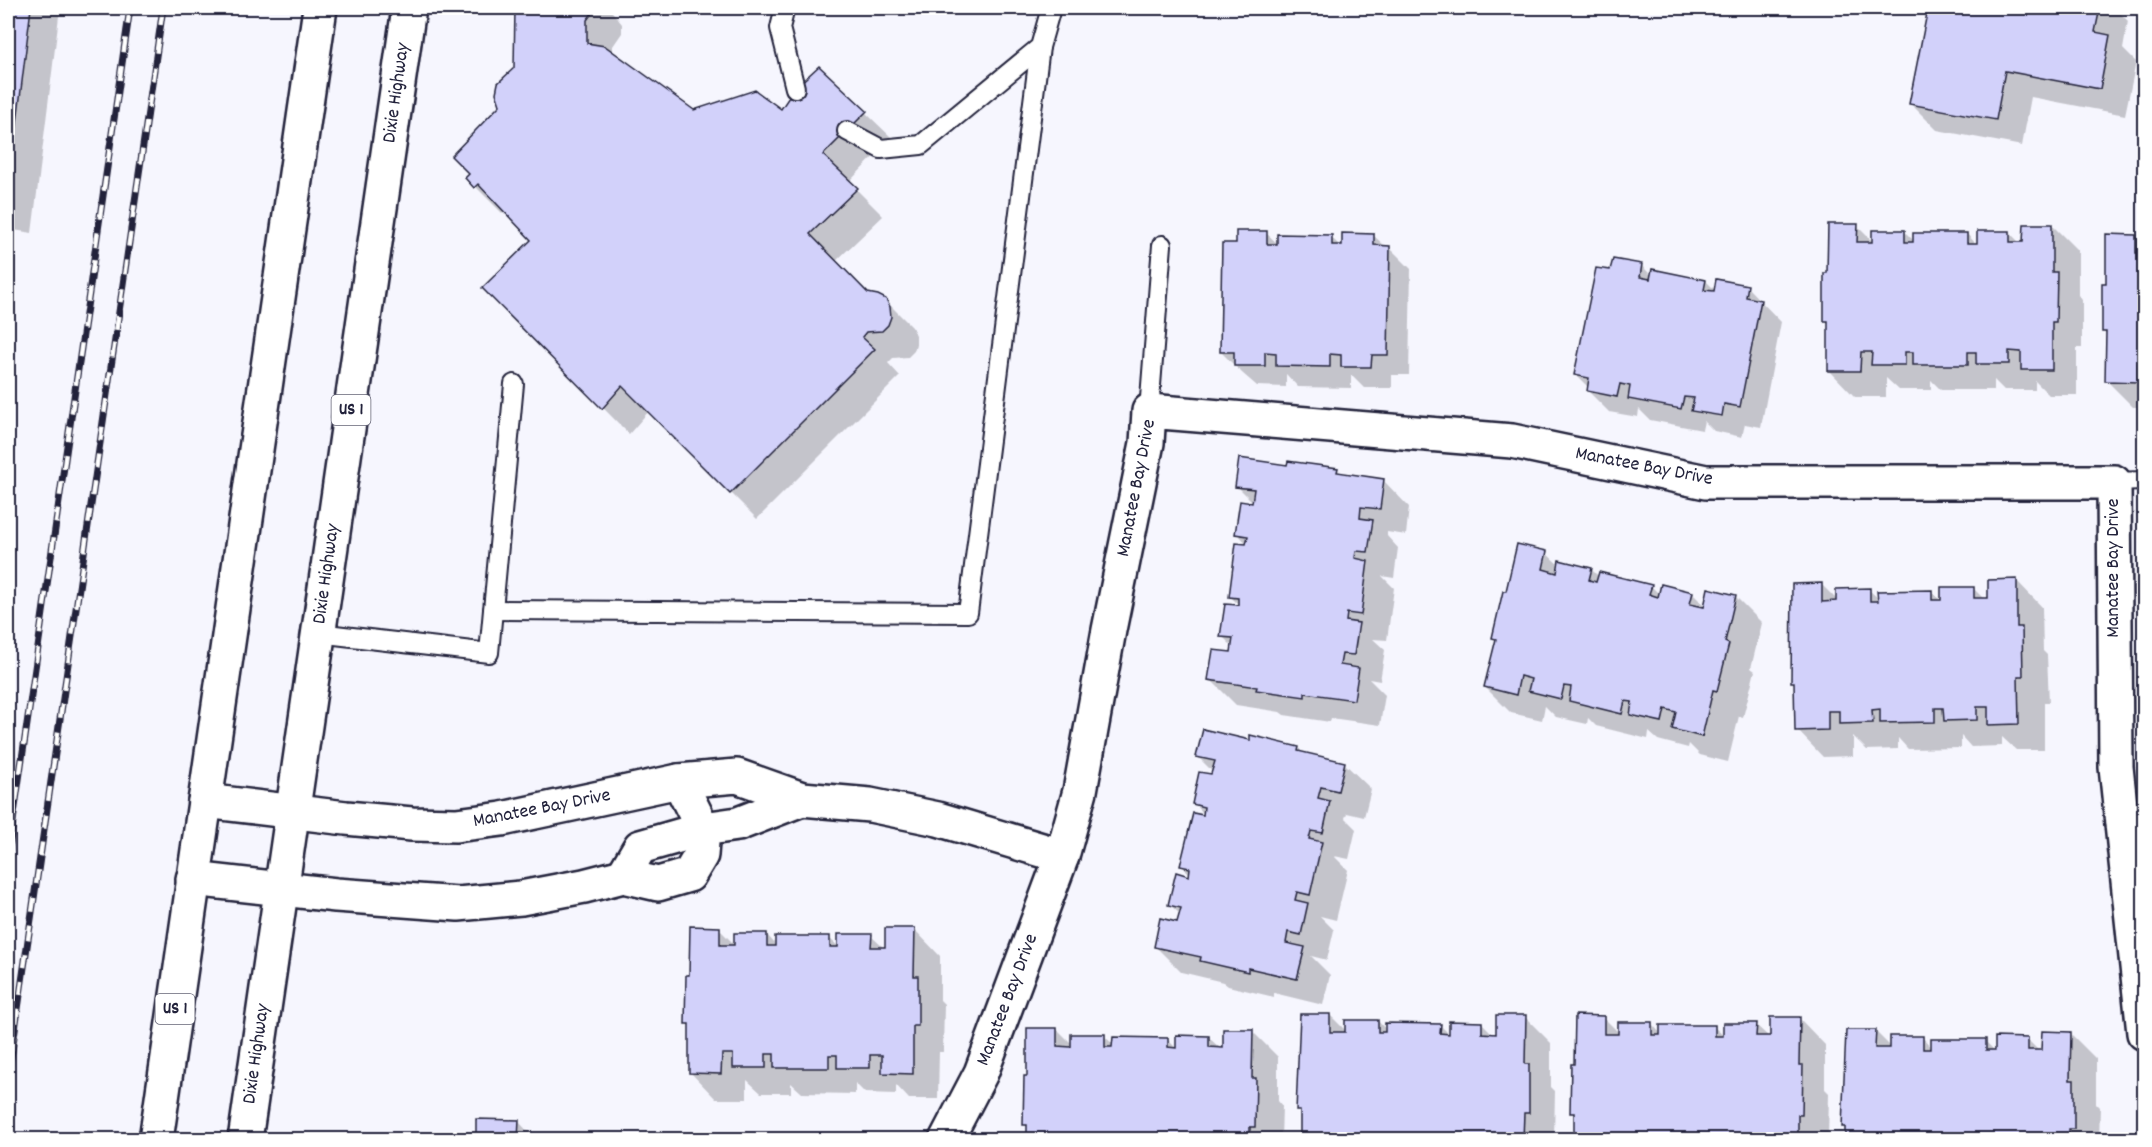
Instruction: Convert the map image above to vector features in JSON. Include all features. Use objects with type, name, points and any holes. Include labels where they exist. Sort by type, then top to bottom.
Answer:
[{"type":"street","name":"US 1","points":[[156,1140],[320,8]]},
{"type":"street","name":"Dixie Highway","points":[[245,1140],[409,8]]},
{"type":"street","name":"Manatee Bay Drive","points":[[946,1140],[981,1073],[1062,856],[1080,791],[1109,630],[1147,443],[1149,411],[1512,441],[1706,482],[2129,482],[2116,767],[2138,901],[2145,1033]]},
{"type":"street","name":"Manatee Bay Drive","points":[[205,801],[412,824],[456,825],[502,819],[679,781],[737,776],[802,799],[870,805],[938,819],[1062,856]]},
{"type":"street","points":[[194,879],[458,904],[521,898],[623,876],[658,884],[689,875],[701,855],[703,829],[679,781]]},
{"type":"street","name":"Manatee Bay Drive","points":[[703,829],[738,824],[802,799]]},
{"type":"lane","points":[[785,8],[780,28],[795,88]]},
{"type":"lane","points":[[493,610],[968,613],[1040,47],[1051,8]]},
{"type":"lane","points":[[847,131],[881,148],[921,145],[1040,47]]},
{"type":"lane","points":[[1149,411],[1162,245]]},
{"type":"lane","points":[[318,633],[489,653],[514,384]]},
{"type":"building","points":[[8,8],[31,8],[8,196]]},
{"type":"building","points":[[515,8],[596,8],[587,20],[587,43],[605,46],[694,110],[755,90],[781,109],[795,88],[819,66],[867,111],[823,155],[858,188],[810,234],[868,293],[886,299],[891,317],[888,325],[882,331],[866,332],[862,337],[875,349],[730,494],[622,386],[602,409],[482,288],[531,240],[478,184],[474,188],[465,178],[469,174],[451,156],[500,105],[496,93],[498,83],[514,68]]},
{"type":"building","points":[[1928,8],[2100,8],[2095,32],[2110,35],[2100,89],[2005,71],[1996,120],[1909,104]]},
{"type":"building","points":[[1828,224],[1858,224],[1857,242],[1872,242],[1872,230],[1905,230],[1905,242],[1913,242],[1913,233],[1967,233],[1967,243],[1977,243],[1977,231],[2010,231],[2010,242],[2023,242],[2024,224],[2052,224],[2052,272],[2057,272],[2056,322],[2052,322],[2052,370],[2021,370],[2021,352],[2009,351],[2009,364],[1976,364],[1976,352],[1968,352],[1968,365],[1913,365],[1913,352],[1905,352],[1905,365],[1871,365],[1872,352],[1861,352],[1860,371],[1828,371],[1828,321],[1824,321],[1824,273],[1827,273]]},
{"type":"building","points":[[1236,231],[1267,231],[1267,244],[1277,244],[1277,234],[1332,235],[1332,245],[1342,245],[1342,233],[1374,234],[1374,245],[1390,246],[1388,355],[1372,355],[1371,367],[1341,367],[1341,355],[1330,354],[1330,367],[1276,366],[1276,353],[1265,352],[1265,366],[1234,366],[1234,352],[1220,352],[1222,243],[1236,243]]},
{"type":"building","points":[[2106,234],[2136,235],[2136,253],[2144,253],[2144,363],[2138,363],[2138,382],[2105,381],[2106,332],[2102,332],[2102,283],[2106,283]]},
{"type":"building","points":[[1613,259],[1642,264],[1640,277],[1650,279],[1652,269],[1706,280],[1704,290],[1714,291],[1716,279],[1748,285],[1746,297],[1761,300],[1740,407],[1724,404],[1722,416],[1691,411],[1694,398],[1684,397],[1681,409],[1628,399],[1630,386],[1620,384],[1617,397],[1587,391],[1589,378],[1574,375],[1596,268],[1610,270]]},
{"type":"building","points":[[1239,458],[1287,465],[1288,461],[1338,468],[1337,472],[1384,479],[1380,509],[1361,507],[1360,518],[1373,520],[1368,552],[1356,551],[1355,558],[1368,561],[1361,615],[1347,613],[1346,621],[1359,623],[1354,655],[1342,654],[1340,665],[1359,668],[1354,700],[1305,693],[1305,697],[1208,680],[1213,650],[1231,652],[1233,638],[1220,637],[1225,604],[1238,605],[1238,598],[1229,597],[1236,543],[1246,544],[1248,536],[1235,534],[1240,501],[1252,503],[1254,489],[1235,487]]},
{"type":"building","points":[[1517,544],[1547,551],[1543,569],[1557,573],[1559,560],[1592,568],[1589,580],[1596,582],[1599,572],[1652,585],[1649,594],[1658,597],[1661,584],[1693,592],[1690,604],[1704,607],[1708,588],[1736,595],[1725,642],[1729,644],[1717,691],[1713,690],[1702,737],[1672,729],[1676,712],[1665,709],[1662,722],[1630,715],[1632,702],[1625,701],[1622,714],[1569,701],[1571,687],[1564,686],[1561,699],[1528,691],[1531,679],[1520,676],[1516,695],[1484,687],[1496,639],[1492,638]]},
{"type":"building","points":[[2017,579],[2017,627],[2022,627],[2023,676],[2018,676],[2019,724],[1988,725],[1988,707],[1977,707],[1977,720],[1944,721],[1943,708],[1935,708],[1935,722],[1880,723],[1880,709],[1872,710],[1873,723],[1839,724],[1839,711],[1828,711],[1828,730],[1795,731],[1794,682],[1791,682],[1792,584],[1822,583],[1822,602],[1836,601],[1836,589],[1870,588],[1870,601],[1878,601],[1877,591],[1932,590],[1932,600],[1941,600],[1941,587],[1974,587],[1974,598],[1988,598],[1988,580]]},
{"type":"building","points":[[1203,729],[1250,740],[1250,735],[1299,747],[1298,751],[1345,762],[1338,791],[1321,787],[1318,798],[1330,801],[1323,833],[1311,831],[1309,839],[1322,842],[1310,895],[1297,892],[1295,900],[1308,903],[1301,935],[1288,932],[1286,943],[1305,947],[1297,979],[1248,968],[1248,972],[1200,961],[1201,957],[1154,947],[1160,918],[1177,922],[1181,908],[1168,905],[1176,872],[1189,876],[1190,868],[1180,866],[1193,813],[1203,815],[1204,807],[1192,804],[1199,772],[1211,774],[1215,761],[1196,757]]},
{"type":"building","points":[[690,926],[720,927],[720,945],[734,945],[734,933],[767,933],[767,946],[775,946],[775,936],[830,936],[830,947],[838,947],[838,934],[872,934],[871,947],[885,947],[885,928],[915,928],[914,976],[918,976],[918,1026],[913,1026],[913,1074],[882,1073],[882,1055],[870,1055],[870,1068],[837,1068],[837,1055],[829,1055],[829,1068],[774,1068],[774,1054],[766,1054],[766,1068],[733,1068],[733,1054],[722,1054],[721,1074],[689,1073],[689,1024],[685,1024]]},
{"type":"building","points":[[1300,1014],[1330,1014],[1330,1032],[1345,1032],[1345,1020],[1378,1020],[1378,1032],[1385,1032],[1385,1023],[1441,1024],[1440,1033],[1449,1034],[1449,1021],[1482,1022],[1482,1033],[1496,1034],[1496,1015],[1526,1015],[1525,1064],[1529,1064],[1529,1113],[1524,1113],[1523,1140],[1300,1140],[1300,1111],[1296,1111]]},
{"type":"building","points":[[1575,1015],[1604,1016],[1604,1034],[1618,1034],[1618,1022],[1652,1022],[1652,1035],[1660,1035],[1660,1025],[1715,1025],[1715,1036],[1723,1036],[1723,1023],[1757,1023],[1756,1036],[1770,1036],[1770,1017],[1800,1017],[1799,1065],[1803,1065],[1802,1115],[1798,1115],[1798,1140],[1574,1140],[1574,1113],[1570,1113]]},
{"type":"building","points":[[1027,1028],[1057,1028],[1057,1046],[1071,1047],[1071,1034],[1105,1034],[1105,1047],[1112,1047],[1113,1037],[1168,1038],[1168,1047],[1176,1048],[1176,1035],[1209,1036],[1209,1047],[1223,1048],[1223,1029],[1253,1029],[1252,1078],[1256,1078],[1255,1127],[1250,1127],[1250,1140],[1027,1140],[1027,1125],[1023,1125],[1024,1076],[1027,1076]]},
{"type":"building","points":[[1846,1030],[1876,1030],[1875,1048],[1890,1048],[1890,1036],[1923,1036],[1923,1049],[1931,1049],[1931,1039],[1986,1039],[1986,1050],[1995,1050],[1995,1037],[2028,1038],[2028,1050],[2041,1050],[2042,1031],[2071,1032],[2070,1080],[2074,1080],[2074,1129],[2069,1129],[2069,1140],[1845,1140],[1845,1127],[1842,1127]]},
{"type":"building","points":[[476,1119],[519,1120],[518,1140],[394,1140],[476,1139]]},
{"type":"railway","points":[[8,856],[130,8]]},
{"type":"railway","points":[[8,1078],[163,8]]}]
